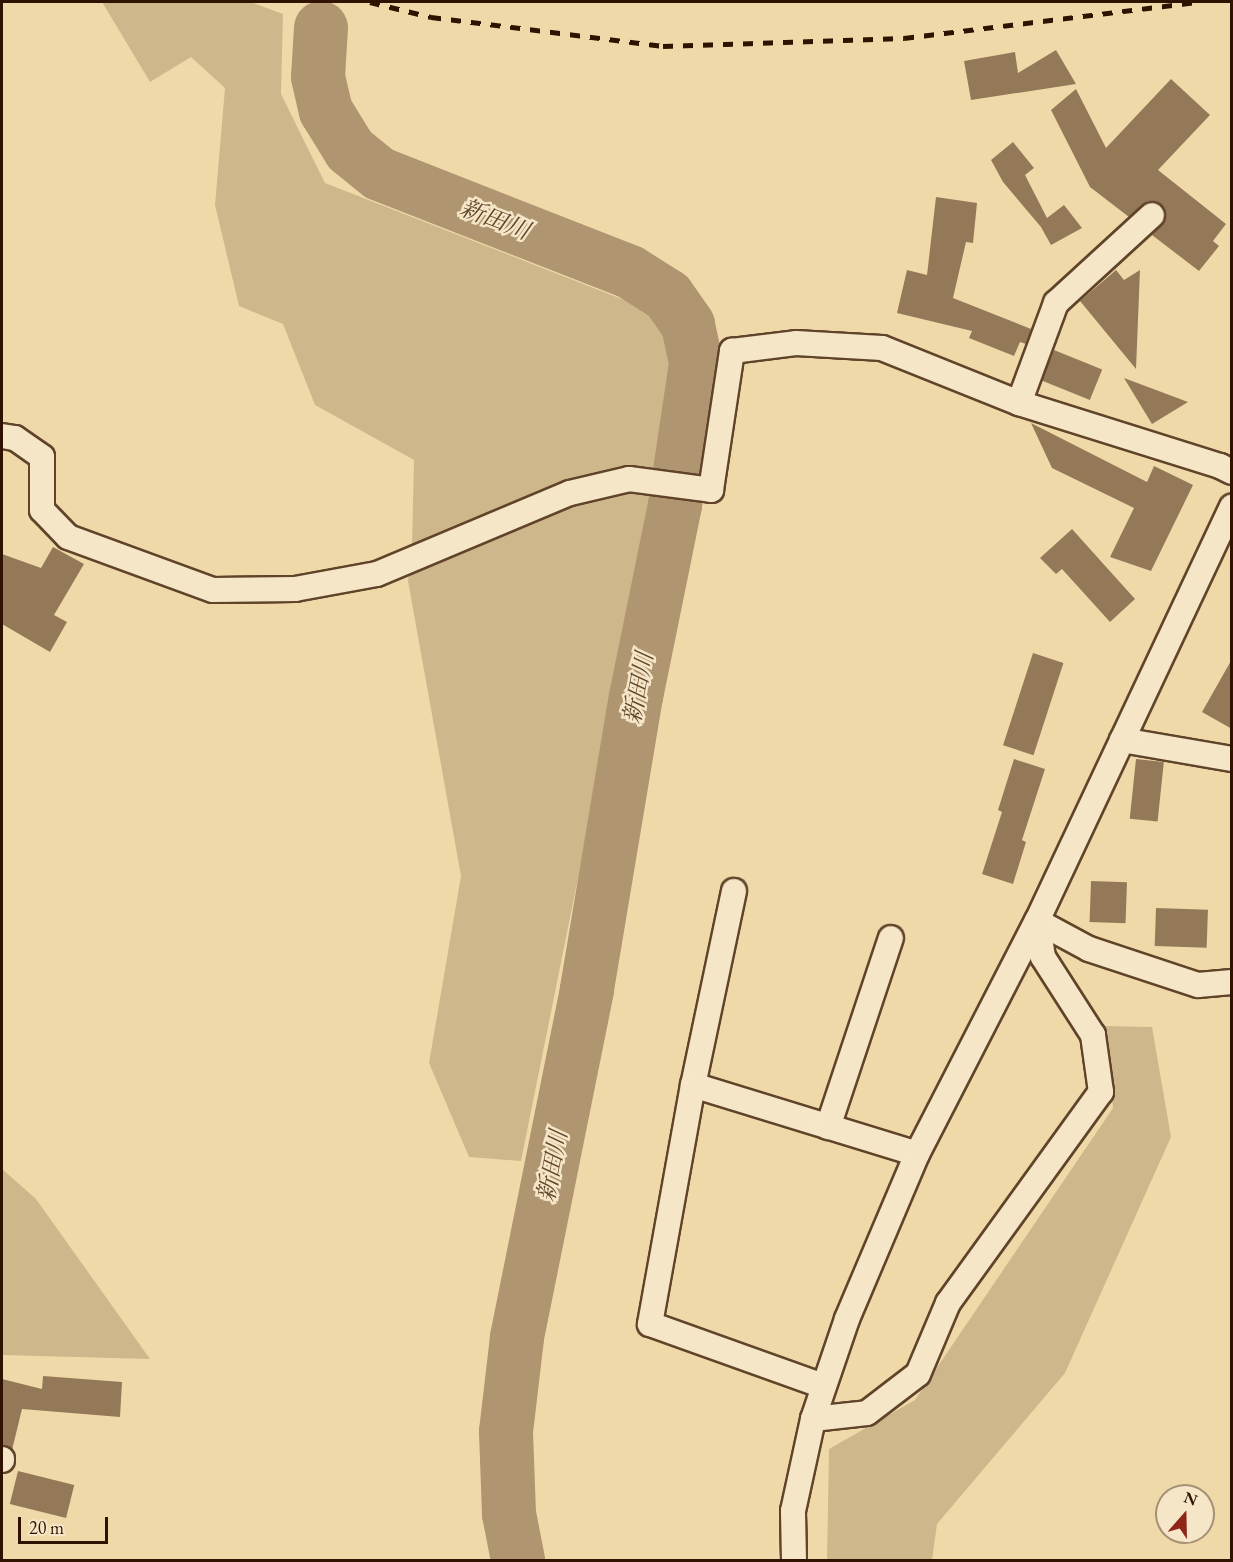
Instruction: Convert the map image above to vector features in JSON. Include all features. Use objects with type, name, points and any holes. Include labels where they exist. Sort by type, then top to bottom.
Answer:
[{"type":"street","points":[[1019,403],[1056,303],[1152,215]]},
{"type":"street","points":[[2,436],[15,438],[42,457],[42,510],[68,537],[213,590],[295,590],[377,574],[570,493],[629,479],[711,490],[732,351],[795,343],[882,348],[1019,403],[1220,466],[1232,472]]},
{"type":"street","points":[[794,1560],[793,1511],[813,1419],[847,1319],[917,1154],[1037,921],[1232,507]]},
{"type":"street","points":[[1122,740],[1232,759]]},
{"type":"street","points":[[734,891],[693,1085],[650,1324],[823,1386]]},
{"type":"street","points":[[1037,921],[1089,949],[1198,985],[1232,982]]},
{"type":"street","points":[[813,1419],[867,1413],[918,1374],[948,1303],[1101,1092],[1093,1035],[1043,957],[1037,921]]},
{"type":"street","points":[[828,1127],[891,938]]},
{"type":"street","points":[[693,1085],[917,1154]]},
{"type":"shaded area","points":[[102,2],[251,2],[283,14],[281,94],[325,183],[637,305],[664,327],[680,372],[521,1161],[469,1157],[429,1063],[461,876],[408,581],[412,546],[414,460],[315,405],[283,324],[239,306],[215,205],[225,88],[191,57],[150,82]]},
{"type":"shaded area","points":[[1105,1026],[1152,1027],[1171,1137],[1065,1373],[937,1524],[932,1560],[827,1560],[829,1449],[915,1400],[1113,1108]]},
{"type":"shaded area","points":[[2,1169],[36,1199],[150,1359],[2,1355]]},
{"type":"building","points":[[1056,50],[1076,84],[971,100],[964,61],[1015,52],[1018,73]]},
{"type":"building","points":[[1171,79],[1210,115],[1158,170],[1226,224],[1213,241],[1219,246],[1199,271],[1152,235],[1165,220],[1166,213],[1162,205],[1148,201],[1129,217],[1090,187],[1051,110],[1076,89],[1106,148]]},
{"type":"building","points":[[1013,142],[1034,168],[1025,175],[1047,218],[1064,205],[1082,228],[1051,245],[1041,227],[1003,182],[991,160]]},
{"type":"building","points":[[936,197],[977,203],[973,243],[966,242],[953,298],[1031,329],[1026,344],[1020,342],[1014,356],[969,338],[972,331],[897,313],[907,270],[927,275]]},
{"type":"building","points":[[1116,270],[1124,280],[1140,270],[1136,369],[1080,301]]},
{"type":"building","points":[[1054,350],[1102,369],[1090,400],[1042,381]]},
{"type":"building","points":[[1124,378],[1188,402],[1152,424]]},
{"type":"building","points":[[1031,423],[1147,482],[1154,466],[1193,485],[1151,571],[1110,557],[1134,508],[1052,468]]},
{"type":"building","points":[[1072,529],[1135,599],[1110,622],[1062,569],[1056,574],[1040,558]]},
{"type":"building","points":[[53,547],[84,564],[54,615],[67,622],[50,652],[2,624],[2,554],[41,568]]},
{"type":"building","points":[[1033,653],[1063,663],[1033,755],[1003,745]]},
{"type":"building","points":[[1232,659],[1232,729],[1202,712]]},
{"type":"building","points":[[1014,759],[1045,769],[1022,840],[1026,842],[1013,884],[982,874],[1002,812],[998,810]]},
{"type":"building","points":[[1136,759],[1164,762],[1158,822],[1130,819]]},
{"type":"building","points":[[1091,881],[1127,882],[1126,923],[1090,922]]},
{"type":"building","points":[[1156,908],[1208,910],[1207,948],[1155,946]]},
{"type":"building","points":[[43,1376],[122,1382],[120,1417],[22,1409],[12,1450],[2,1445],[2,1379],[42,1389]]},
{"type":"building","points":[[18,1471],[74,1485],[66,1518],[10,1504]]},
{"type":"waterway","name":"新田川","points":[[321,28],[318,77],[326,111],[350,150],[380,174],[630,272],[668,296],[688,325],[696,364],[675,505],[636,696],[587,990],[517,1338],[506,1432],[509,1514],[518,1560]]},
{"type":"railway","points":[[370,2],[431,17],[663,46],[904,38],[1199,2]]}]
